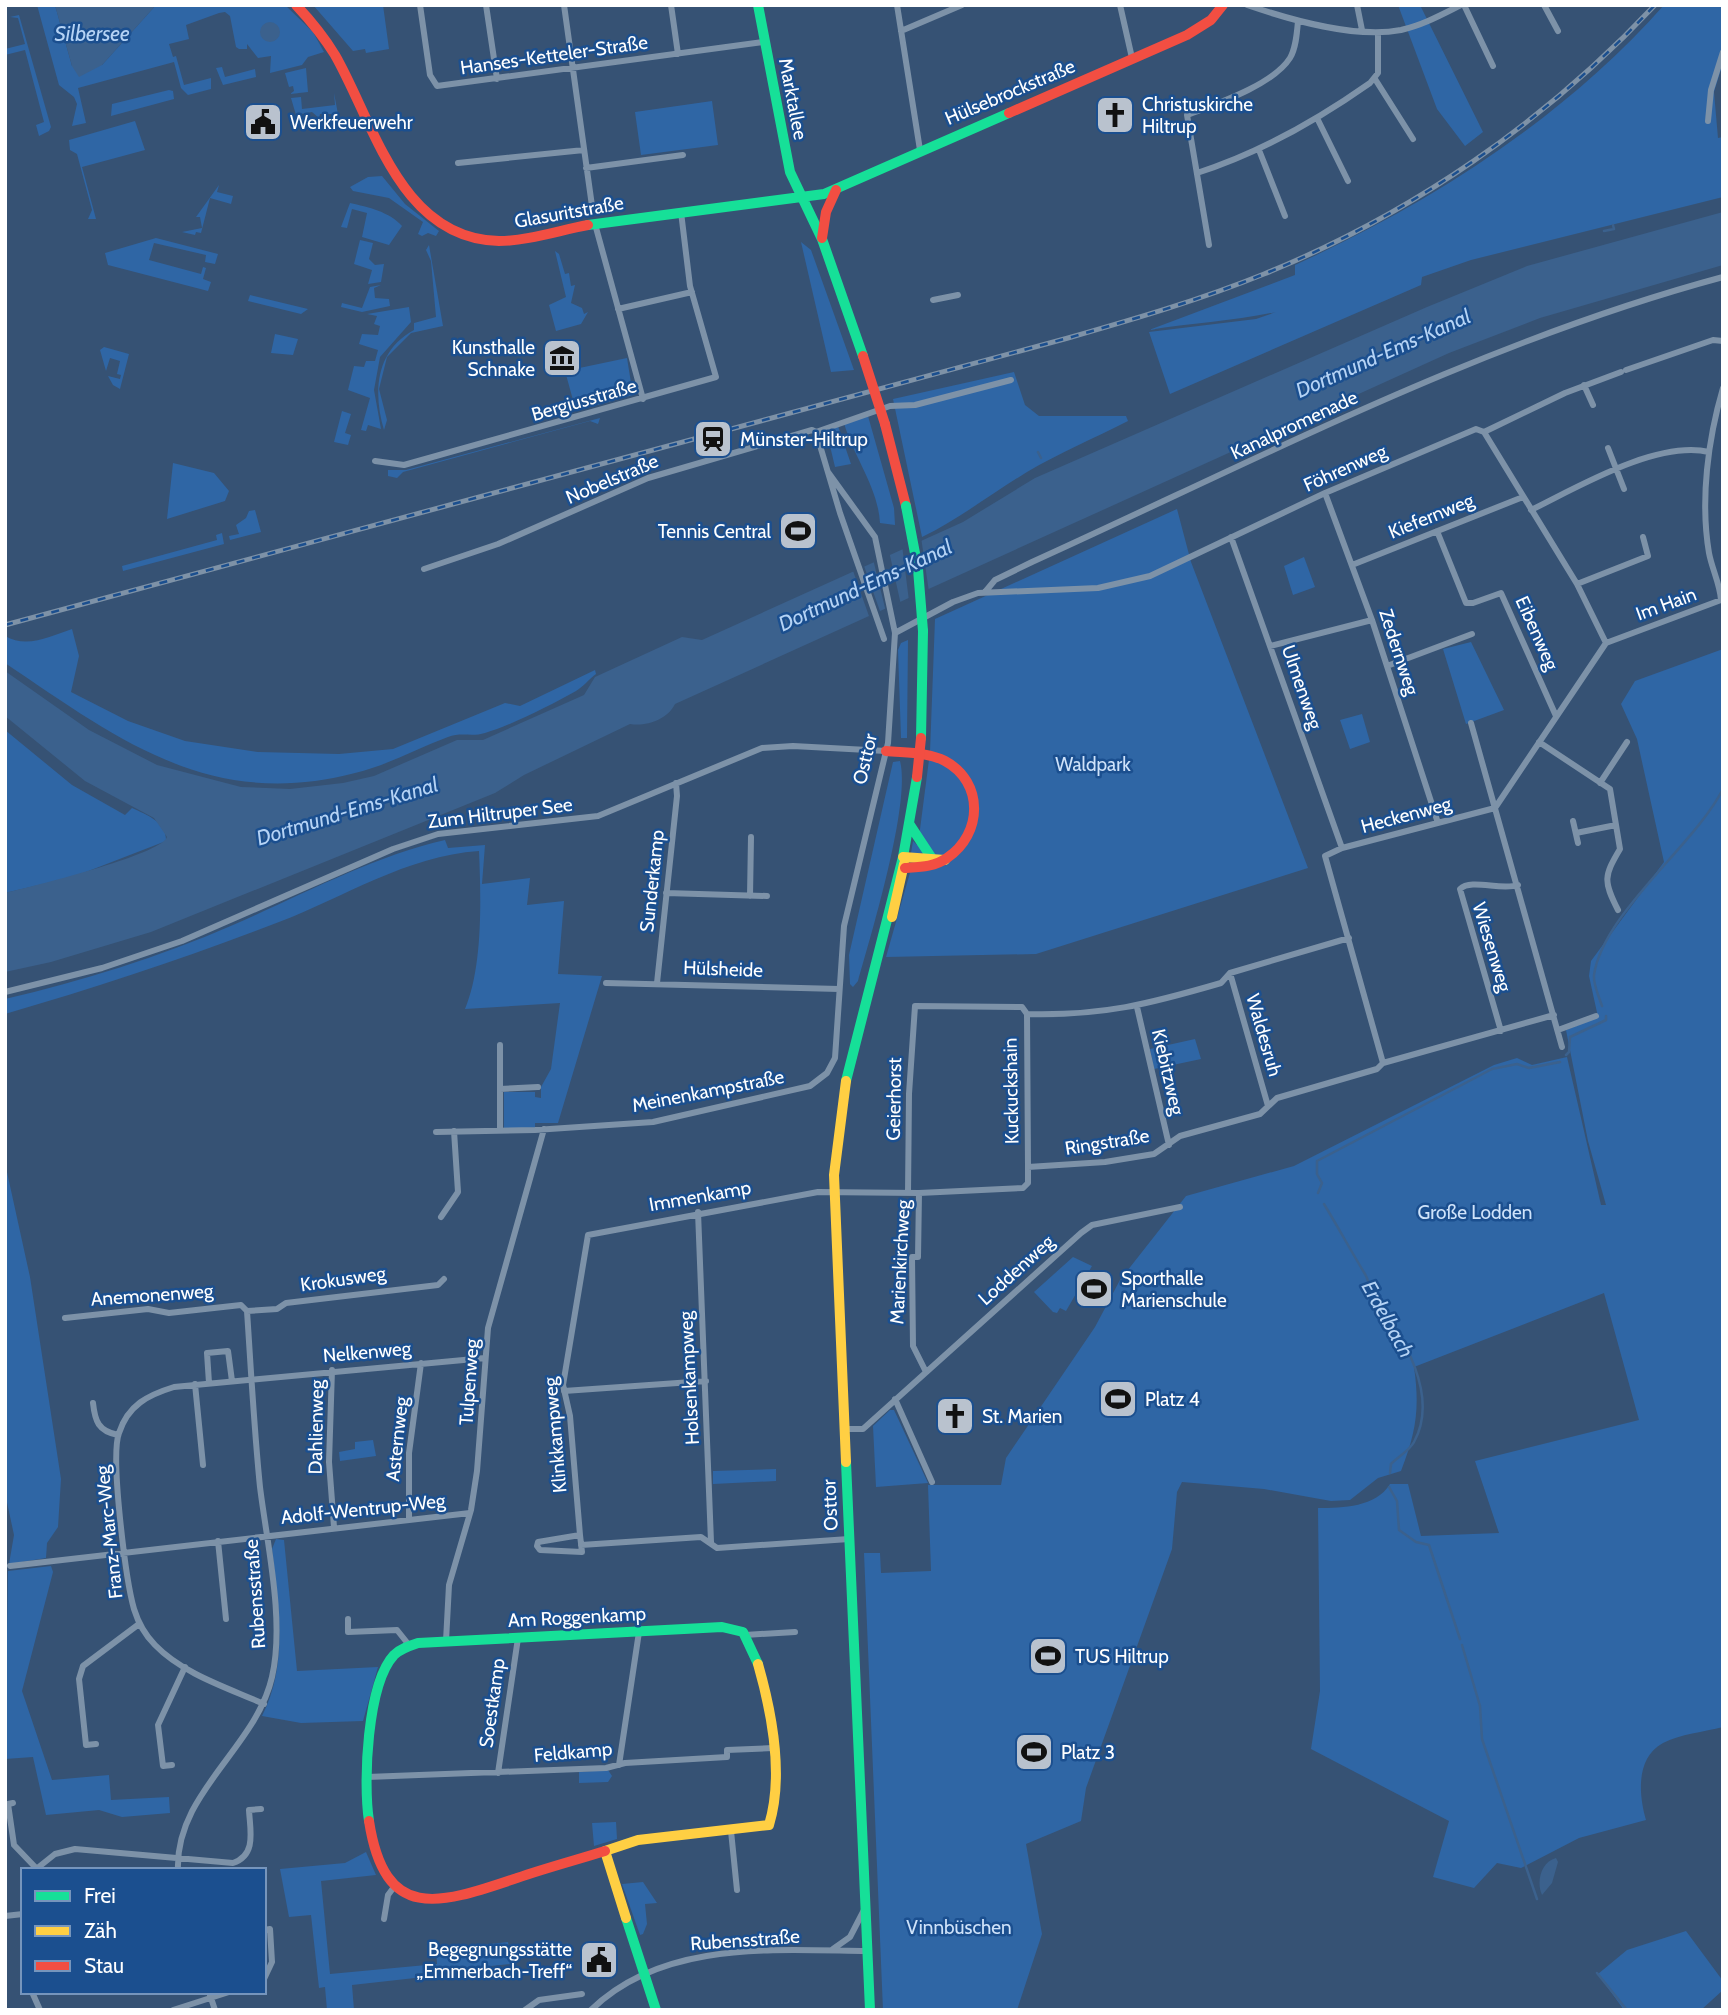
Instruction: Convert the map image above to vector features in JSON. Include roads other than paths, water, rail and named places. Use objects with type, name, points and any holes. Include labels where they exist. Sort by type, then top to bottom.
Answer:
[{"type":"main road","name":"Glasuritstraße","points":[[296,5],[315,24],[338,57],[360,114],[384,163],[407,192],[443,222],[473,237],[502,242],[595,224],[802,197]]},
{"type":"main road","name":"Marktallee","points":[[758,5],[790,172],[802,197]]},
{"type":"main road","name":"Hülsebrockstraße","points":[[802,197],[836,190],[920,150],[1203,27],[1223,5]]},
{"type":"main road","points":[[822,239],[826,212],[836,190]]},
{"type":"main road","name":"Osttor","points":[[802,197],[822,239],[885,424],[906,506],[919,577],[923,631],[921,738],[904,862],[839,1110],[834,1192],[870,2010]]},
{"type":"main road","points":[[886,751],[938,758],[952,766],[964,777],[975,806],[974,824],[959,851],[924,869],[904,862]]},
{"type":"main road","points":[[909,825],[933,860]]},
{"type":"main road","points":[[904,862],[945,860]]},
{"type":"main road","name":"Am Roggenkamp","points":[[409,1645],[722,1627],[736,1629],[745,1635]]},
{"type":"main road","points":[[409,1645],[391,1659],[381,1683],[370,1729],[367,1777],[373,1851],[394,1887],[428,1900],[457,1899],[638,1840],[764,1827],[773,1818],[773,1748],[769,1711],[757,1662],[745,1635]]},
{"type":"main road","points":[[605,1851],[646,1971],[656,2010]]},
{"type":"street","name":"Hanses-Ketteler-Straße","points":[[420,5],[430,75],[435,85],[497,79],[763,42]]},
{"type":"street","points":[[486,5],[497,79]]},
{"type":"street","points":[[564,5],[592,206]]},
{"type":"street","name":"Hanses-Ketteler-Straße","points":[[671,5],[678,54]]},
{"type":"street","points":[[897,5],[920,150]]},
{"type":"street","points":[[901,31],[962,5]]},
{"type":"street","points":[[1120,5],[1132,58]]},
{"type":"street","points":[[1247,5],[1298,21],[1378,33],[1423,24],[1463,5],[1493,66]]},
{"type":"street","points":[[1357,5],[1362,30]]},
{"type":"street","points":[[1544,5],[1558,31]]},
{"type":"street","points":[[1209,245],[1186,115],[1237,94],[1282,68],[1292,56],[1298,21]]},
{"type":"street","points":[[1197,173],[1259,150],[1317,118],[1375,79],[1380,61],[1378,33]]},
{"type":"street","points":[[1708,121],[1711,90],[1723,51]]},
{"type":"street","points":[[1375,79],[1413,139]]},
{"type":"street","points":[[1317,118],[1348,181]]},
{"type":"street","points":[[458,163],[462,165],[584,150]]},
{"type":"street","points":[[1259,150],[1285,216]]},
{"type":"street","points":[[586,168],[683,155]]},
{"type":"street","name":"Bergiusstraße","points":[[375,461],[404,465],[716,377],[692,291],[681,212]]},
{"type":"street","points":[[595,224],[643,399]]},
{"type":"street","name":"Kanalpromenade","points":[[895,633],[953,602],[985,593],[995,580],[1032,562],[1454,370],[1605,311],[1723,277]]},
{"type":"street","points":[[618,309],[692,291]]},
{"type":"street","points":[[933,300],[958,295]]},
{"type":"street","name":"Föhrenweg","points":[[985,593],[1063,591],[1126,583],[1164,570],[1325,493],[1476,429],[1484,432],[1584,385],[1713,340],[1723,341]]},
{"type":"street","points":[[816,432],[890,406],[915,405],[1011,380]]},
{"type":"street","points":[[1584,385],[1593,405]]},
{"type":"street","name":"Im Hain","points":[[1606,643],[1721,600],[1709,555],[1709,452],[1723,388]]},
{"type":"street","name":"Osttor","points":[[816,432],[884,639]]},
{"type":"street","name":"Nobelstraße","points":[[424,569],[498,544],[648,478],[779,438],[816,432]]},
{"type":"street","points":[[1484,432],[1577,584],[1606,643],[1495,808]]},
{"type":"street","points":[[1608,448],[1624,489]]},
{"type":"street","points":[[1531,510],[1616,470],[1681,450],[1709,452]]},
{"type":"street","name":"Osttor","points":[[828,472],[867,522],[878,551],[894,616],[895,633],[886,751],[849,896],[835,1058],[831,1068]]},
{"type":"street","name":"Zedernweg","points":[[1325,493],[1372,620],[1438,823]]},
{"type":"street","name":"Kiefernweg","points":[[1352,565],[1523,497]]},
{"type":"street","name":"Eibenweg","points":[[1437,531],[1466,603],[1501,593],[1556,716]]},
{"type":"street","name":"Ulmenweg","points":[[1231,537],[1342,848]]},
{"type":"street","points":[[1577,584],[1648,556],[1643,537]]},
{"type":"street","points":[[1270,646],[1372,620]]},
{"type":"street","points":[[1387,666],[1472,634]]},
{"type":"street","points":[[1471,723],[1562,1046]]},
{"type":"street","points":[[1539,742],[1610,789],[1620,849],[1606,873],[1606,881],[1618,909]]},
{"type":"street","points":[[1600,783],[1627,742]]},
{"type":"street","name":"Zum Hiltruper See","points":[[5,992],[102,968],[182,941],[407,844],[438,834],[598,816],[741,754],[770,746],[886,751]]},
{"type":"street","name":"Sunderkamp","points":[[657,983],[677,796],[676,783]]},
{"type":"street","name":"Heckenweg","points":[[1349,938],[1325,856],[1342,848],[1495,808]]},
{"type":"street","points":[[1573,821],[1578,843]]},
{"type":"street","points":[[1576,833],[1616,825]]},
{"type":"street","points":[[750,896],[751,837]]},
{"type":"street","name":"Wiesenweg","points":[[1501,1031],[1460,890],[1468,885],[1499,889],[1518,885]]},
{"type":"street","points":[[666,893],[766,896]]},
{"type":"street","points":[[1027,1014],[1102,1013],[1137,1007],[1221,983],[1230,973],[1349,938],[1383,1063]]},
{"type":"street","name":"Waldesruh","points":[[1230,973],[1268,1106]]},
{"type":"street","name":"Hülsheide","points":[[606,983],[839,989]]},
{"type":"street","name":"Geierhorst","points":[[908,1193],[909,1094],[915,1006],[1022,1007],[1027,1014]]},
{"type":"street","name":"Kiebitzweg","points":[[1137,1007],[1169,1144]]},
{"type":"street","name":"Kuckuckshain","points":[[1027,1014],[1028,1167]]},
{"type":"street","name":"Ringstraße","points":[[1028,1167],[1105,1162],[1154,1154],[1180,1136],[1260,1114],[1277,1098],[1377,1069],[1383,1063],[1555,1015]]},
{"type":"street","points":[[1558,1030],[1596,1016]]},
{"type":"street","points":[[500,1045],[500,1129]]},
{"type":"street","name":"Meinenkampstraße","points":[[436,1132],[653,1122],[810,1086],[831,1068]]},
{"type":"street","points":[[500,1089],[538,1087]]},
{"type":"street","name":"Tulpenweg","points":[[446,1641],[449,1585],[470,1513],[482,1420],[485,1358],[492,1314],[544,1129]]},
{"type":"street","points":[[441,1217],[458,1192],[454,1131]]},
{"type":"street","points":[[834,1192],[919,1193],[1023,1188],[1028,1183],[1028,1167]]},
{"type":"street","name":"Immenkamp","points":[[585,1250],[588,1235],[595,1231],[818,1192],[834,1192]]},
{"type":"street","name":"Marienkirchweg","points":[[919,1193],[918,1257],[912,1257],[913,1346],[926,1372]]},
{"type":"street","name":"Loddenweg","points":[[844,1429],[863,1429],[1092,1225],[1180,1207]]},
{"type":"street","name":"Holsenkampweg","points":[[698,1212],[711,1542]]},
{"type":"street","name":"Klinkkampweg","points":[[581,1545],[570,1416],[564,1391],[565,1365],[585,1250]]},
{"type":"street","name":"Krokusweg","points":[[247,1311],[277,1309],[286,1303],[438,1285],[444,1279]]},
{"type":"street","name":"Anemonenweg","points":[[65,1318],[148,1309],[169,1313],[241,1305],[247,1311]]},
{"type":"street","name":"Rubensstraße","points":[[178,1868],[177,1859],[186,1823],[264,1703],[273,1675],[275,1648],[267,1535],[247,1311]]},
{"type":"street","points":[[209,1383],[207,1353],[228,1351],[232,1381]]},
{"type":"street","name":"Nelkenweg","points":[[251,1378],[485,1358]]},
{"type":"street","name":"Asternweg","points":[[409,1518],[409,1452],[421,1363]]},
{"type":"street","name":"Dahlienweg","points":[[332,1370],[329,1462],[334,1527]]},
{"type":"street","name":"Franz-Marc-Weg","points":[[251,1378],[174,1387],[147,1396],[131,1409],[118,1435],[117,1469],[133,1605],[139,1624],[155,1645],[185,1667],[264,1703]]},
{"type":"street","points":[[564,1391],[706,1381]]},
{"type":"street","points":[[195,1384],[203,1465]]},
{"type":"street","points":[[895,1399],[932,1482]]},
{"type":"street","points":[[93,1402],[98,1424],[105,1432],[118,1435]]},
{"type":"street","name":"Adolf-Wentrup-Weg","points":[[10,1566],[470,1513]]},
{"type":"street","points":[[580,1535],[538,1542],[537,1546],[540,1550],[582,1552],[581,1545],[701,1537],[717,1548],[849,1539]]},
{"type":"street","points":[[218,1541],[226,1619]]},
{"type":"street","points":[[348,1619],[348,1632],[397,1630],[409,1645]]},
{"type":"street","name":"Franz-Marc-Weg","points":[[96,1744],[86,1745],[79,1679],[83,1666],[139,1624]]},
{"type":"street","points":[[619,1765],[639,1632]]},
{"type":"street","name":"Am Roggenkamp","points":[[745,1635],[795,1632]]},
{"type":"street","name":"Soestkamp","points":[[498,1772],[517,1637]]},
{"type":"street","points":[[172,1765],[163,1766],[158,1725],[185,1667]]},
{"type":"street","name":"Feldkamp","points":[[367,1777],[591,1769],[727,1757],[727,1750],[773,1748]]},
{"type":"street","points":[[13,1803],[8,1804],[14,1845],[35,1868]]},
{"type":"street","points":[[37,1868],[55,1854],[75,1849],[177,1859],[233,1863],[241,1861],[251,1847],[249,1810],[261,1809]]},
{"type":"street","points":[[731,1830],[737,1890]]},
{"type":"street","points":[[384,1919],[388,1895],[394,1887]]},
{"type":"street","points":[[831,1950],[850,1937],[865,1907]]},
{"type":"street","points":[[266,1930],[270,1929],[272,1962],[266,1975]]},
{"type":"street","name":"Rubensstraße","points":[[591,2010],[646,1971],[700,1956],[867,1951]]},
{"type":"street","points":[[33,1994],[40,2010]]},
{"type":"street","points":[[525,2010],[538,2000],[582,1994]]},
{"type":"street","points":[[173,2010],[210,1995],[215,2010]]},
{"type":"water","name":"Silbersee","points":[[55,5],[156,5],[102,65],[79,77],[72,66]]},
{"type":"water","points":[[270,22],[277,25],[280,32],[277,39],[270,42],[263,39],[260,32],[263,25]]},
{"type":"water","name":"Dortmund-Ems-Kanal","points":[[1723,212],[1723,265],[1540,318],[1449,353],[675,704],[667,714],[656,721],[630,724],[524,775],[495,793],[151,932],[51,962],[5,972],[5,893],[119,861],[159,844],[167,837],[154,818],[85,781],[5,716],[5,671],[89,730],[157,765],[241,787],[290,789],[343,783],[374,776],[457,740],[483,740],[584,695],[595,677],[682,637],[702,640],[963,522],[1035,478],[1427,307],[1527,266]]},
{"type":"water","points":[[1556,1858],[1558,1862],[1552,1883],[1542,1895],[1541,1873],[1551,1860]]},
{"type":"waterway","points":[[1604,231],[1614,229],[1613,225]]},
{"type":"waterway","points":[[1038,452],[1041,458]]},
{"type":"waterway","points":[[1602,1006],[1594,975],[1601,952],[1614,928],[1710,811],[1723,789]]},
{"type":"waterway","points":[[1566,1055],[1569,1052],[1570,1037],[1606,1020],[1606,1016]]},
{"type":"waterway","points":[[1318,1193],[1322,1183],[1317,1174],[1317,1161],[1492,1069],[1517,1064],[1529,1068],[1560,1062]]},
{"type":"waterway","name":"Erdelbach","points":[[1324,1204],[1403,1341],[1419,1381],[1423,1402],[1421,1422],[1414,1442],[1391,1464],[1390,1473]]},
{"type":"waterway","name":"Erdelbach","points":[[1389,1487],[1397,1501],[1399,1530],[1416,1542],[1429,1545],[1460,1639]]},
{"type":"waterway","name":"Erdelbach","points":[[1462,1645],[1480,1706],[1482,1739],[1537,1899]]},
{"type":"waterway","name":"Erdelbach","points":[[1597,1973],[1627,2010]]},
{"type":"railway","points":[[5,625],[1068,338],[1167,309],[1264,274],[1372,223],[1474,161],[1568,88],[1613,48],[1655,5]]},
{"type":"place","name":"Christuskirche Hiltrup","points":[[1115,115]]},
{"type":"place","name":"Werkfeuerwehr","points":[[263,122]]},
{"type":"place","name":"Kunsthalle Schnake","points":[[562,358]]},
{"type":"place","name":"Münster-Hiltrup","points":[[713,439]]},
{"type":"place","name":"Tennis Central","points":[[798,531]]},
{"type":"place","name":"Sporthalle Marienschule","points":[[1094,1289]]},
{"type":"place","name":"Platz 4","points":[[1118,1399]]},
{"type":"place","name":"St. Marien","points":[[955,1416]]},
{"type":"place","name":"TUS Hiltrup","points":[[1048,1656]]},
{"type":"place","name":"Platz 3","points":[[1034,1752]]},
{"type":"place","name":"Begegnungsstätte „Emmerbach-Treff“","points":[[599,1960]]},
{"type":"park label","name":"Waldpark","points":[[1093,764]]},
{"type":"park label","name":"Große Lodden","points":[[1475,1212]]},
{"type":"park label","name":"Vinnbüschen","points":[[959,1927]]}]
